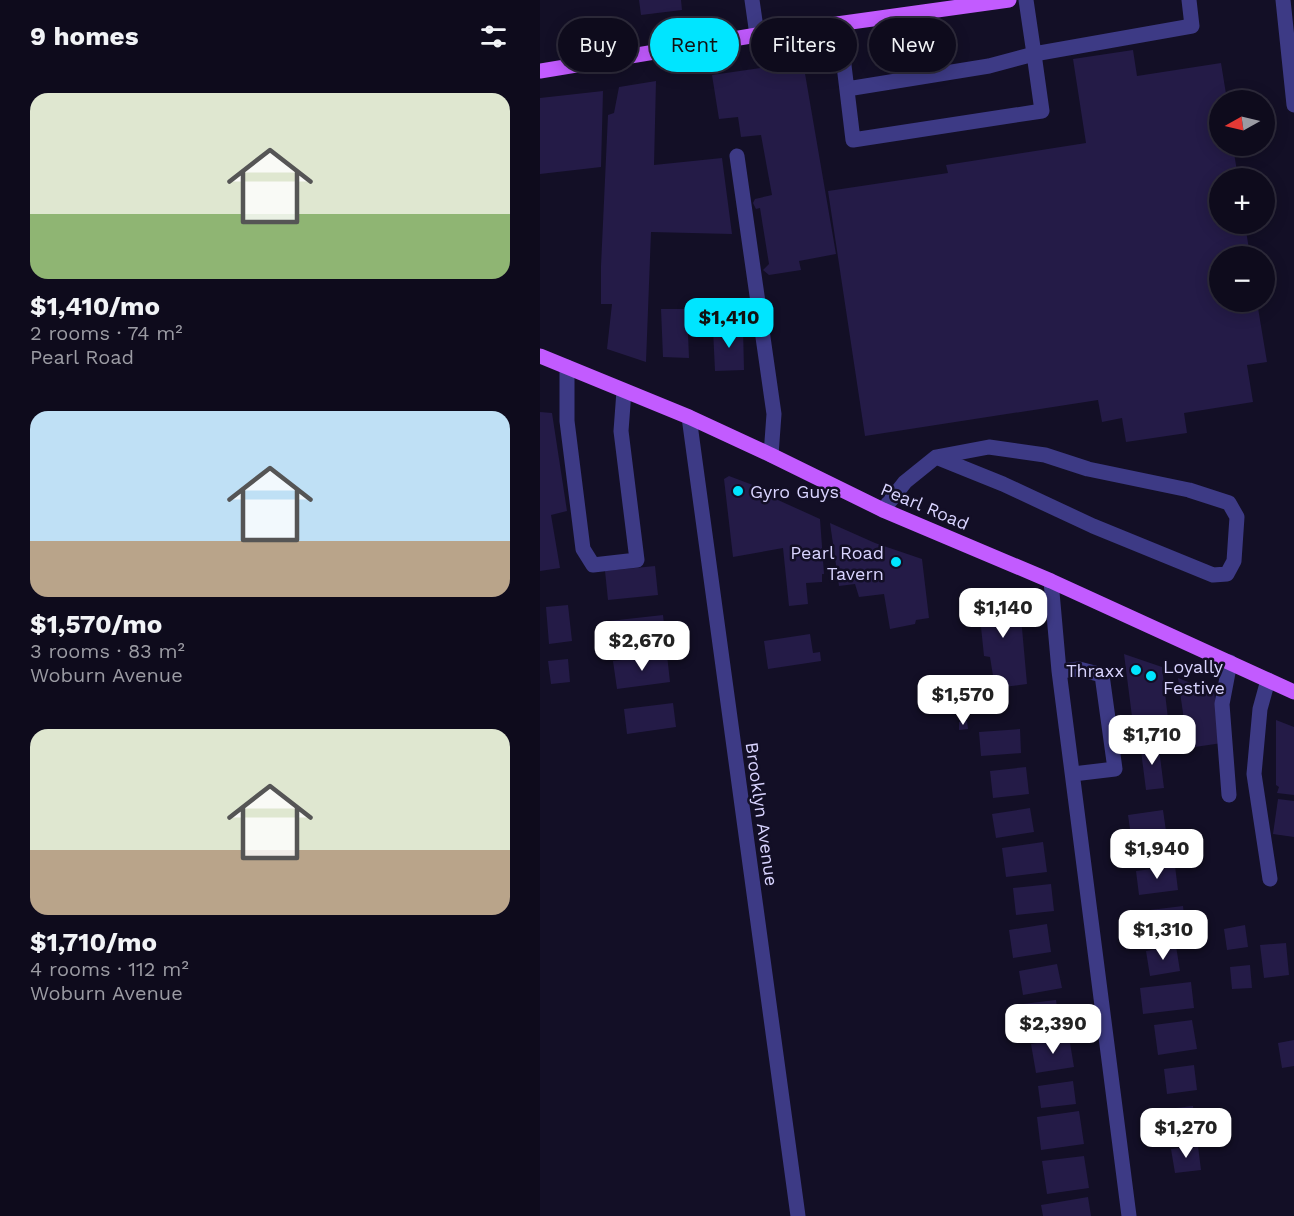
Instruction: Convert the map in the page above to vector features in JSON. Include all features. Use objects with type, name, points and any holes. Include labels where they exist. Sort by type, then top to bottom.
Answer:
[{"type":"main road","points":[[857,21],[1009,0]]},
{"type":"main road","points":[[540,71],[751,36]]},
{"type":"main road","name":"Pearl Road","points":[[540,356],[689,417],[883,510],[1052,581],[1294,692]]},
{"type":"street","points":[[752,0],[755,18]]},
{"type":"street","points":[[845,72],[853,140],[1042,111],[1026,0]]},
{"type":"street","points":[[847,89],[989,66],[1034,54],[1192,26],[1189,0]]},
{"type":"street","points":[[1283,0],[1294,105]]},
{"type":"street","points":[[737,156],[774,414],[771,455]]},
{"type":"street","points":[[567,367],[567,420],[583,549],[593,565],[637,560],[621,431],[624,391]]},
{"type":"street","name":"Brooklyn Avenue","points":[[689,417],[798,1216]]},
{"type":"street","points":[[883,510],[904,482],[936,457],[988,447],[1045,455],[1088,469],[1189,490],[1229,503],[1236,517],[1234,561],[1227,574],[1213,575],[1093,526],[1003,483],[936,457]]},
{"type":"street","points":[[1052,581],[1059,671],[1130,1216]]},
{"type":"street","points":[[1229,795],[1222,704],[1230,662]]},
{"type":"street","points":[[1059,671],[1079,669],[1102,675],[1115,769],[1073,774]]},
{"type":"street","points":[[1268,680],[1260,709],[1254,774],[1270,879]]},
{"type":"building","points":[[639,0],[681,0],[682,10],[641,15]]},
{"type":"building","points":[[1133,50],[1137,76],[1221,63],[1225,90],[1209,90],[1209,156],[1235,156],[1236,168],[1209,168],[1209,234],[1247,234],[1248,246],[1209,246],[1209,312],[1259,312],[1267,362],[1247,365],[1253,402],[1184,413],[1187,433],[1126,442],[1122,418],[1102,422],[1098,400],[865,436],[828,191],[948,173],[946,165],[1086,143],[1073,59]]},
{"type":"building","points":[[751,69],[751,72],[805,72],[836,254],[799,261],[801,270],[769,275],[763,270],[769,264],[760,208],[756,209],[753,203],[755,199],[772,195],[761,135],[741,137],[738,117],[719,119],[712,75]]},
{"type":"building","points":[[656,81],[654,165],[722,158],[732,234],[651,232],[646,362],[607,349],[612,304],[601,304],[601,266],[608,115],[614,113],[619,87]]},
{"type":"building","points":[[603,91],[601,167],[540,174],[540,98]]},
{"type":"building","points":[[661,309],[687,309],[689,358],[663,357]]},
{"type":"building","points":[[743,328],[744,370],[715,371],[713,329]]},
{"type":"building","points":[[540,412],[552,413],[567,511],[551,515],[560,568],[540,571]]},
{"type":"building","points":[[729,476],[774,493],[778,500],[820,519],[824,574],[822,574],[822,582],[806,583],[808,604],[789,606],[783,548],[733,557],[724,479]]},
{"type":"building","points":[[830,523],[875,543],[922,559],[929,618],[916,620],[915,624],[890,629],[884,594],[859,597],[855,584],[839,586]]},
{"type":"building","points":[[655,566],[658,595],[608,600],[605,571]]},
{"type":"building","points":[[977,588],[1020,606],[1027,684],[995,688],[990,657],[984,656]]},
{"type":"building","points":[[568,605],[572,641],[549,644],[546,607]]},
{"type":"building","points":[[663,615],[666,641],[612,647],[609,621]]},
{"type":"building","points":[[810,634],[813,653],[820,652],[821,661],[768,669],[764,641]]},
{"type":"building","points":[[1124,654],[1162,667],[1170,736],[1135,740]]},
{"type":"building","points":[[667,655],[670,682],[617,689],[613,661]]},
{"type":"building","points":[[568,659],[570,682],[551,684],[548,661]]},
{"type":"building","points":[[1178,678],[1214,692],[1222,743],[1188,748]]},
{"type":"building","points":[[673,703],[676,727],[627,734],[624,709]]},
{"type":"building","points":[[1276,720],[1294,727],[1294,795],[1277,793],[1279,787],[1276,785]]},
{"type":"building","points":[[967,721],[968,729],[959,730],[959,722]]},
{"type":"building","points":[[1020,729],[1021,753],[981,756],[979,732]]},
{"type":"building","points":[[1158,741],[1164,788],[1146,790],[1140,743]]},
{"type":"building","points":[[1026,767],[1029,794],[993,798],[990,771]]},
{"type":"building","points":[[1278,799],[1294,801],[1294,837],[1273,834]]},
{"type":"building","points":[[1030,808],[1034,832],[996,838],[992,814]]},
{"type":"building","points":[[1163,810],[1168,845],[1133,850],[1128,815]]},
{"type":"building","points":[[1043,842],[1047,872],[1006,877],[1002,848]]},
{"type":"building","points":[[1175,866],[1178,890],[1139,895],[1136,871]]},
{"type":"building","points":[[1051,884],[1054,911],[1016,915],[1013,888]]},
{"type":"building","points":[[1183,906],[1186,932],[1145,937],[1142,911]]},
{"type":"building","points":[[1047,924],[1051,952],[1013,958],[1009,930]]},
{"type":"building","points":[[1245,925],[1248,947],[1227,950],[1224,929]]},
{"type":"building","points":[[1286,943],[1289,975],[1264,978],[1260,945]]},
{"type":"building","points":[[1176,946],[1180,971],[1150,976],[1146,951]]},
{"type":"building","points":[[1057,964],[1062,988],[1023,995],[1019,971]]},
{"type":"building","points":[[1250,965],[1252,988],[1232,989],[1230,967]]},
{"type":"building","points":[[1191,982],[1194,1008],[1143,1014],[1140,988]]},
{"type":"building","points":[[1056,1000],[1060,1028],[1027,1032],[1023,1004]]},
{"type":"building","points":[[1192,1020],[1197,1049],[1158,1055],[1154,1025]]},
{"type":"building","points":[[1069,1037],[1074,1067],[1036,1073],[1031,1044]]},
{"type":"building","points":[[1294,1040],[1294,1066],[1282,1068],[1278,1043]]},
{"type":"building","points":[[1194,1065],[1197,1090],[1167,1094],[1164,1069]]},
{"type":"building","points":[[1073,1081],[1076,1104],[1041,1108],[1038,1086]]},
{"type":"building","points":[[1193,1106],[1196,1128],[1169,1132],[1167,1109]]},
{"type":"building","points":[[1079,1111],[1084,1144],[1041,1150],[1037,1117]]},
{"type":"building","points":[[1198,1146],[1201,1170],[1175,1173],[1171,1149]]},
{"type":"building","points":[[1084,1156],[1089,1188],[1047,1194],[1042,1161]]},
{"type":"building","points":[[1088,1197],[1091,1216],[1043,1216],[1041,1205]]},
{"type":"place","name":"Gyro Guys","points":[[738,491]]},
{"type":"place","name":"Pearl Road Tavern","points":[[896,562]]},
{"type":"place","name":"Thraxx","points":[[1136,670]]},
{"type":"place","name":"Loyally Festive","points":[[1151,676]]}]
